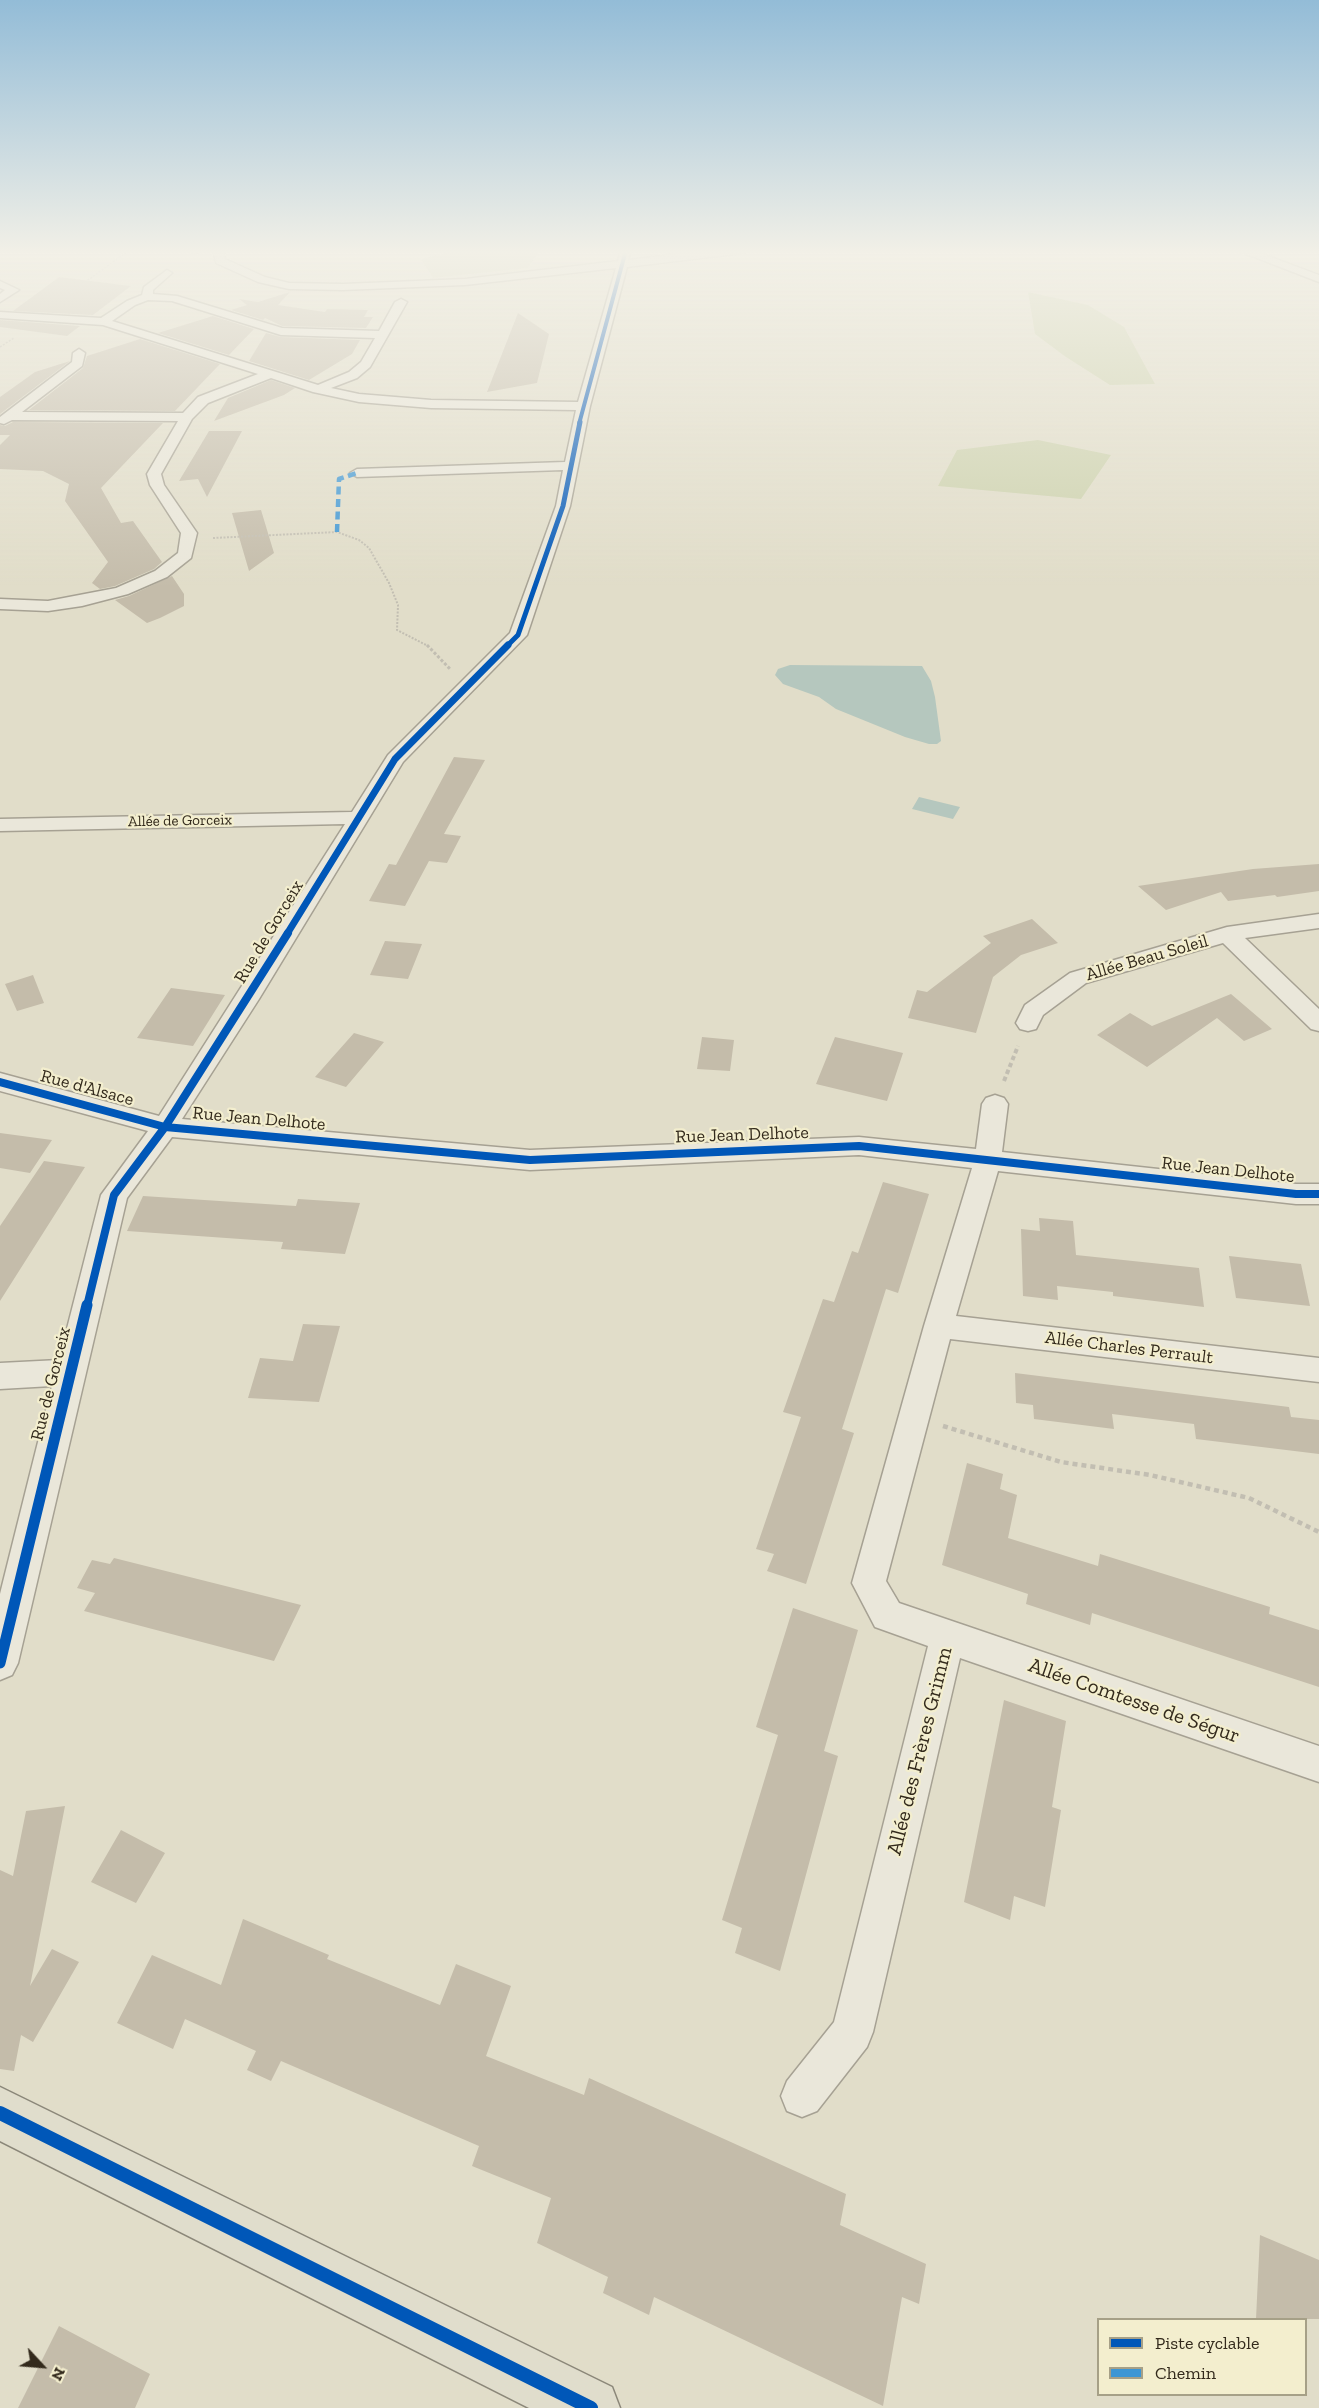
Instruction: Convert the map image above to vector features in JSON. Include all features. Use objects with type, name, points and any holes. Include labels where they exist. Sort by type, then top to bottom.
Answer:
[{"type":"main road","points":[[0,2113],[591,2408]]},
{"type":"street","points":[[4,419],[78,362]]},
{"type":"street","points":[[234,362],[318,389],[386,401],[583,406]]},
{"type":"street","points":[[318,389],[353,375],[367,362]]},
{"type":"street","name":"Rue de Gorceix","points":[[0,1663],[114,1195],[165,1126],[247,999],[395,759],[518,635],[563,506],[583,406],[595,362]]},
{"type":"street","points":[[0,604],[48,606],[82,601],[122,591],[161,574],[185,555],[189,533],[157,485],[154,474],[187,417],[202,400],[269,374]]},
{"type":"street","points":[[4,419],[187,417]]},
{"type":"street","points":[[357,473],[571,466]]},
{"type":"street","name":"Allée de Gorceix","points":[[0,825],[359,818]]},
{"type":"street","name":"Allée Beau Soleil","points":[[1028,1023],[1033,1011],[1078,978],[1227,934],[1319,921]]},
{"type":"street","points":[[1227,934],[1319,1023]]},
{"type":"street","name":"Rue d'Alsace","points":[[0,1082],[165,1126]]},
{"type":"street","points":[[988,1160],[995,1104]]},
{"type":"street","name":"Rue Jean Delhote","points":[[165,1126],[530,1160],[859,1146],[1284,1193],[1319,1194]]},
{"type":"street","name":"Allée des Frères Grimm","points":[[802,2096],[852,2031],[948,1637],[887,1615],[869,1583],[939,1326],[988,1160]]},
{"type":"street","name":"Allée Charles Perrault","points":[[939,1326],[1319,1370]]},
{"type":"street","points":[[0,1376],[70,1372]]},
{"type":"street","name":"Allée Comtesse de Ségur","points":[[948,1637],[1319,1764]]},
{"type":"path","points":[[188,539],[337,532],[359,540],[369,548],[389,583],[398,605],[397,630],[426,644],[468,686]]},
{"type":"path","points":[[995,1104],[1028,1023]]},
{"type":"path","points":[[915,1417],[1061,1462],[1150,1475],[1249,1498],[1319,1532]]},
{"type":"green space","points":[[1074,362],[1143,362],[1155,384],[1110,385]]},
{"type":"green space","points":[[1038,440],[1111,455],[1081,499],[938,486],[957,450]]},
{"type":"shaded area","points":[[790,665],[922,666],[931,681],[941,741],[937,744],[929,744],[905,737],[836,709],[819,697],[783,684],[775,675],[778,669]]},
{"type":"shaded area","points":[[919,797],[960,807],[953,819],[912,809]]},
{"type":"building","points":[[68,362],[0,414],[0,397],[35,372]]},
{"type":"building","points":[[85,362],[220,364],[175,411],[29,410],[83,368]]},
{"type":"building","points":[[253,362],[338,362],[309,380]]},
{"type":"building","points":[[499,362],[542,362],[537,383],[487,392]]},
{"type":"building","points":[[271,380],[295,388],[284,395],[214,421],[228,398]]},
{"type":"building","points":[[13,422],[163,423],[101,488],[121,523],[133,521],[162,562],[154,569],[115,586],[100,589],[92,583],[108,562],[65,501],[69,484],[43,471],[0,469],[0,445],[10,435],[0,435],[0,425],[5,426]]},
{"type":"building","points":[[209,431],[242,431],[207,497],[198,479],[179,481]]},
{"type":"building","points":[[261,510],[274,553],[249,571],[232,513]]},
{"type":"building","points":[[172,576],[184,594],[184,606],[160,618],[147,623],[115,600],[129,596]]},
{"type":"building","points":[[454,757],[485,760],[444,834],[461,836],[447,863],[429,861],[405,906],[369,901],[389,864],[396,865]]},
{"type":"building","points":[[1319,864],[1319,891],[1277,897],[1275,895],[1228,901],[1221,892],[1166,910],[1138,886],[1253,869]]},
{"type":"building","points":[[1032,919],[1058,943],[1021,955],[993,977],[976,1033],[908,1018],[917,990],[927,992],[991,943],[983,936]]},
{"type":"building","points":[[385,941],[422,944],[408,979],[370,975]]},
{"type":"building","points":[[33,975],[44,1003],[17,1011],[5,984]]},
{"type":"building","points":[[171,988],[225,995],[193,1046],[137,1038]]},
{"type":"building","points":[[1231,994],[1272,1029],[1244,1041],[1217,1018],[1147,1067],[1097,1035],[1130,1013],[1152,1026]]},
{"type":"building","points":[[354,1033],[384,1042],[346,1087],[315,1077]]},
{"type":"building","points":[[702,1037],[734,1040],[730,1071],[697,1069]]},
{"type":"building","points":[[835,1037],[903,1053],[887,1101],[816,1084]]},
{"type":"building","points":[[0,1133],[52,1140],[30,1173],[0,1168]]},
{"type":"building","points":[[44,1161],[85,1167],[0,1301],[0,1226]]},
{"type":"building","points":[[883,1182],[929,1194],[898,1293],[886,1289],[842,1429],[854,1433],[806,1584],[767,1571],[774,1554],[756,1549],[801,1417],[783,1412],[823,1299],[834,1302],[852,1251],[858,1253]]},
{"type":"building","points":[[143,1196],[296,1206],[298,1199],[360,1203],[345,1254],[281,1249],[283,1242],[127,1231]]},
{"type":"building","points":[[1039,1218],[1073,1221],[1076,1255],[1199,1268],[1204,1307],[1113,1296],[1113,1292],[1057,1286],[1058,1300],[1023,1296],[1021,1229],[1040,1231]]},
{"type":"building","points":[[1229,1256],[1301,1264],[1310,1306],[1236,1298]]},
{"type":"building","points":[[303,1324],[340,1326],[319,1402],[248,1398],[260,1358],[293,1361]]},
{"type":"building","points":[[1015,1373],[1289,1407],[1291,1417],[1319,1420],[1319,1454],[1196,1439],[1194,1424],[1112,1414],[1114,1429],[1034,1419],[1033,1405],[1016,1403]]},
{"type":"building","points":[[967,1463],[1003,1474],[1000,1489],[1017,1495],[1008,1538],[1098,1566],[1100,1554],[1270,1607],[1269,1614],[1319,1630],[1319,1687],[1092,1613],[1090,1625],[1026,1604],[1028,1594],[942,1565]]},
{"type":"building","points":[[114,1558],[301,1605],[274,1661],[84,1611],[95,1593],[77,1588],[92,1560],[110,1564]]},
{"type":"building","points":[[793,1608],[858,1630],[824,1751],[838,1756],[780,1971],[735,1953],[742,1928],[722,1920],[778,1735],[756,1727]]},
{"type":"building","points":[[1004,1700],[1066,1721],[1052,1807],[1061,1810],[1045,1907],[1014,1896],[1010,1920],[964,1902]]},
{"type":"building","points":[[65,1806],[30,1986],[52,1949],[79,1962],[33,2042],[21,2035],[14,2071],[0,2069],[0,1870],[13,1876],[26,1811]]},
{"type":"building","points":[[121,1830],[165,1853],[136,1903],[91,1882]]},
{"type":"building","points":[[243,1919],[329,1955],[327,1959],[440,2005],[456,1964],[511,1986],[486,2056],[584,2095],[589,2078],[846,2194],[840,2225],[926,2264],[919,2304],[902,2297],[883,2406],[654,2297],[649,2315],[603,2293],[608,2277],[537,2243],[551,2198],[472,2166],[479,2146],[281,2061],[271,2081],[247,2070],[256,2051],[185,2019],[173,2049],[117,2023],[152,1955],[221,1985]]},
{"type":"building","points":[[1260,2235],[1319,2260],[1319,2319],[1256,2318]]},
{"type":"building","points":[[59,2326],[150,2374],[135,2408],[18,2408]]},
{"type":"marked path","points":[[337,532],[339,479],[357,473]]},
{"type":"cycle path","points":[[0,1663],[114,1195],[165,1127],[395,759],[518,635],[563,506],[583,406],[595,362]]},
{"type":"cycle path","points":[[0,1082],[165,1127],[530,1160],[859,1146],[1296,1194],[1319,1194]]},
{"type":"cycle path","points":[[0,2113],[591,2408]]}]
